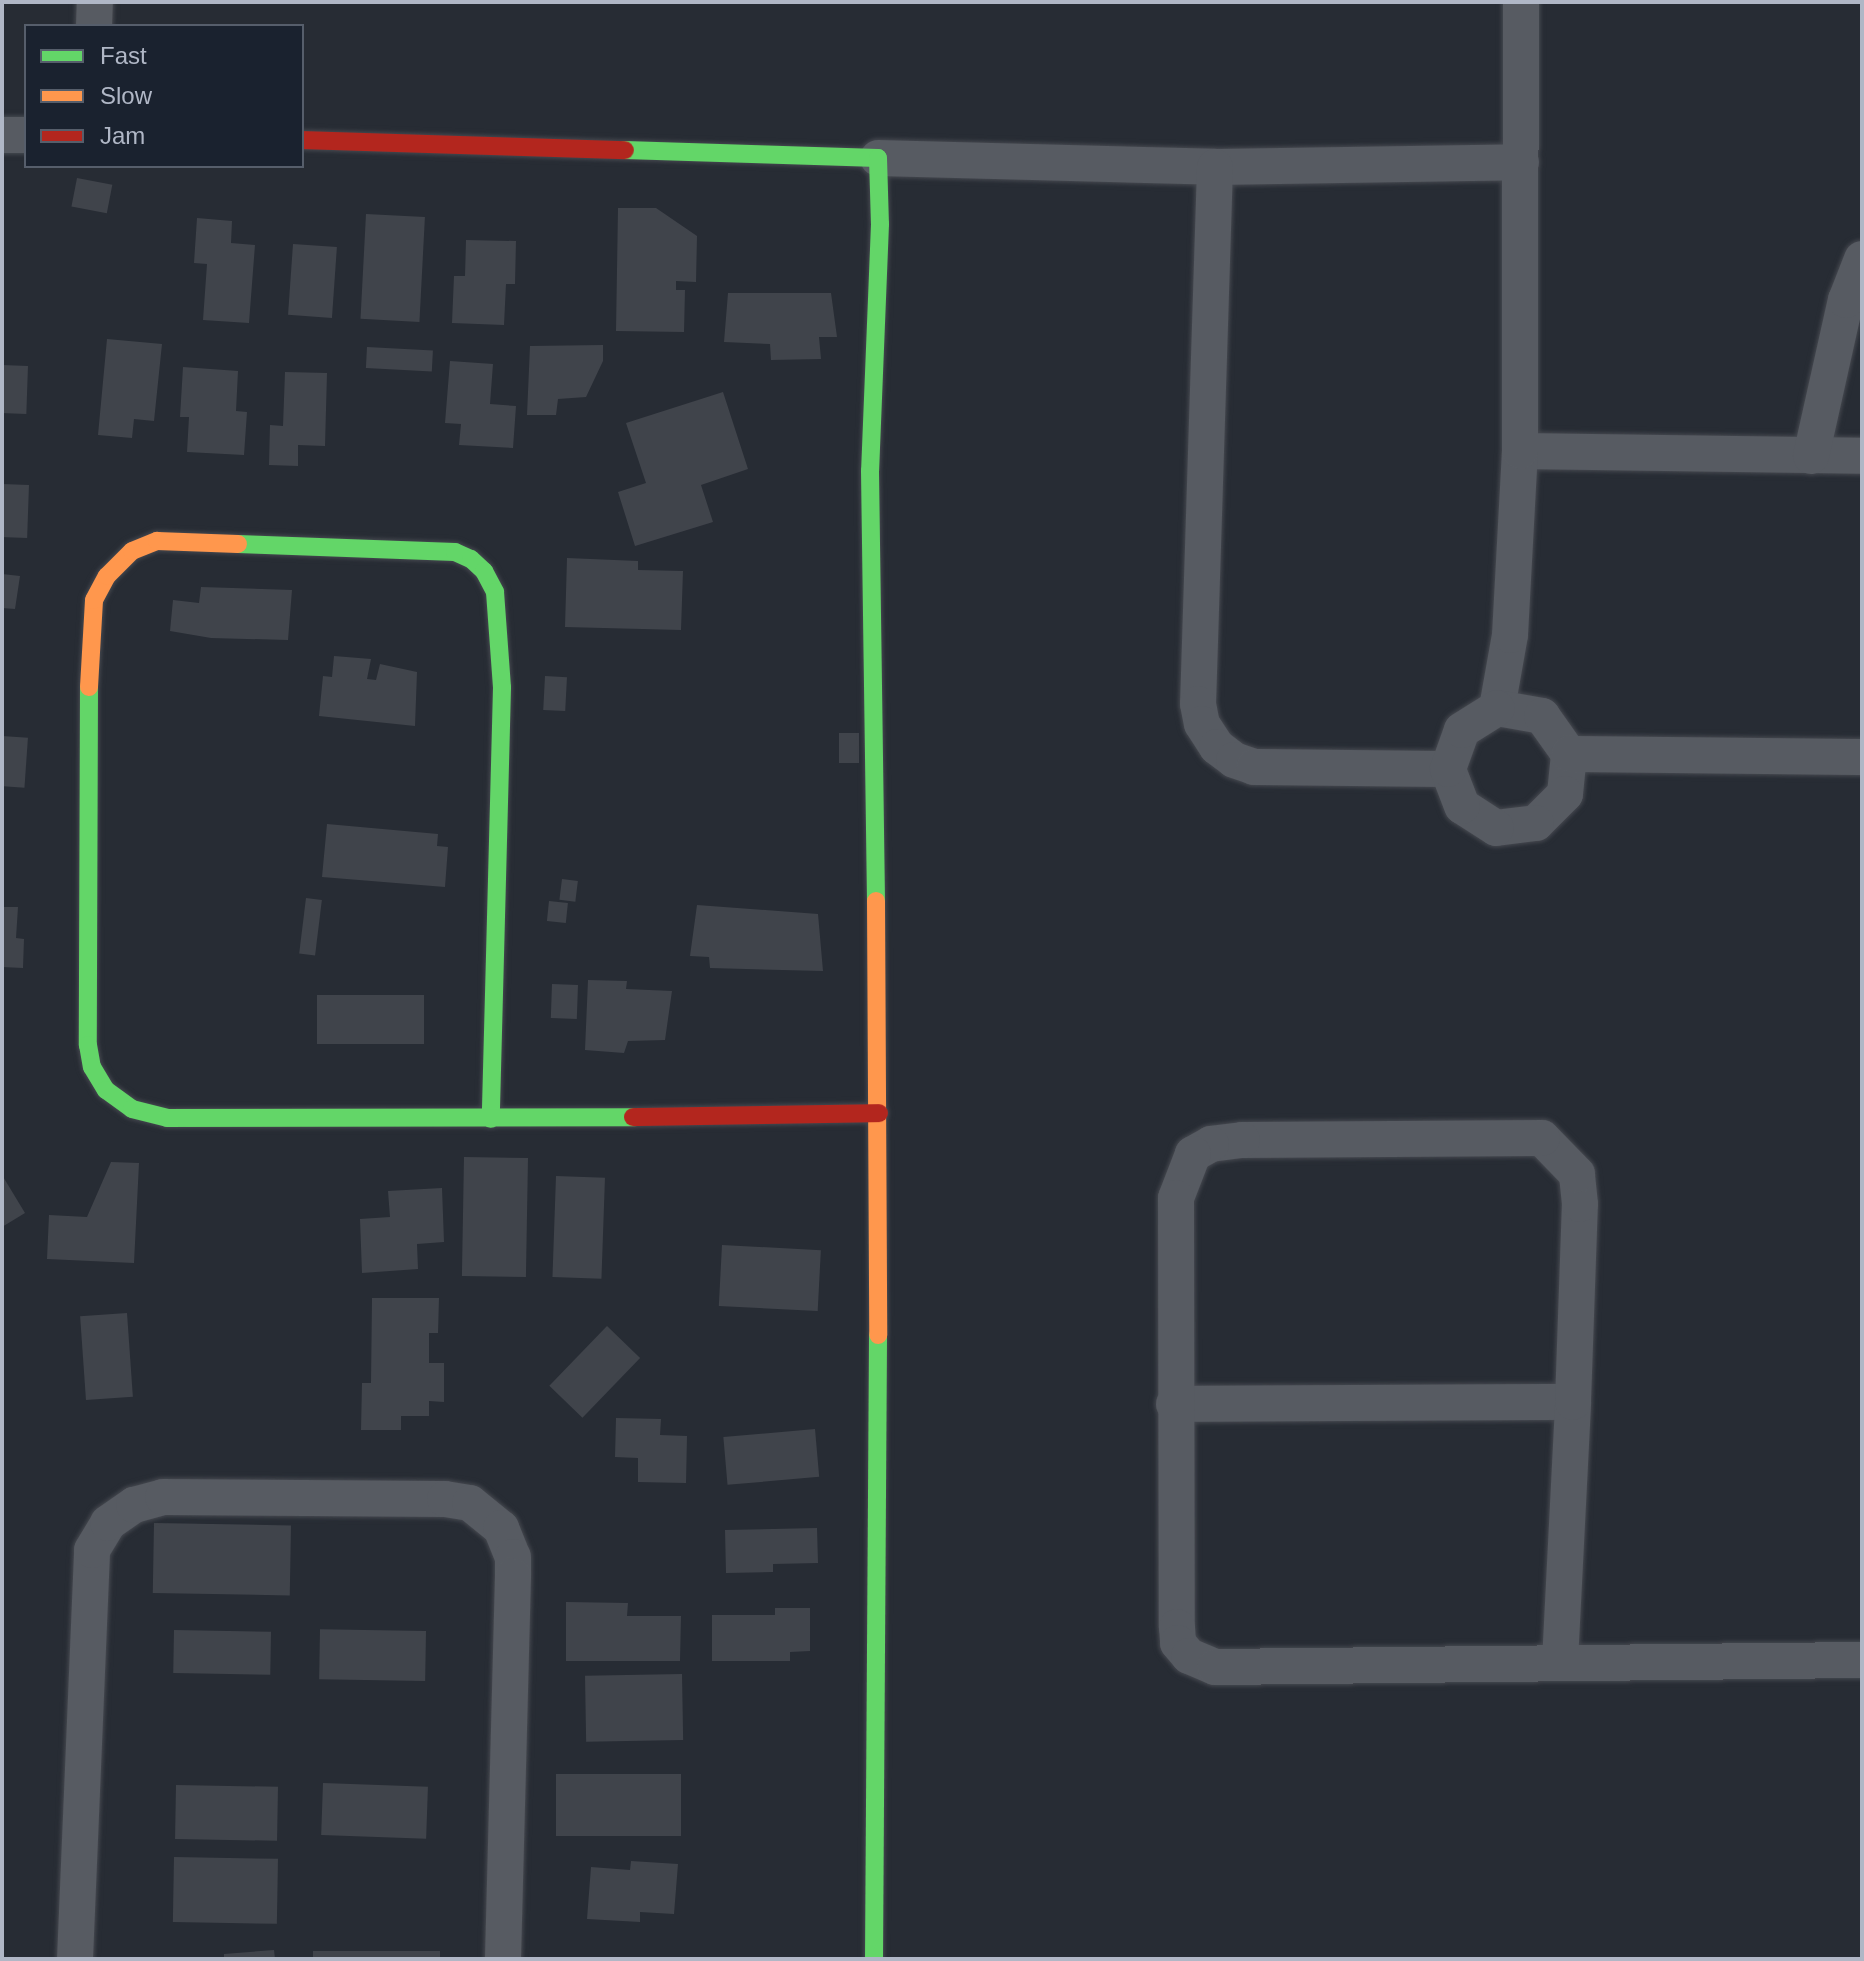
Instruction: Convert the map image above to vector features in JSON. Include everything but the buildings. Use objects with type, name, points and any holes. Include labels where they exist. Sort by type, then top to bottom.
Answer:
[{"type":"street","points":[[94,24],[95,2]]},
{"type":"street","points":[[1497,708],[1510,635],[1520,451],[1521,2]]},
{"type":"street","points":[[2,135],[24,135]]},
{"type":"street","points":[[304,140],[1215,167],[1521,162]]},
{"type":"street","points":[[874,1959],[879,1113],[870,471],[880,224],[878,158]]},
{"type":"street","points":[[1215,167],[1198,704],[1202,724],[1217,747],[1234,760],[1254,767],[1448,769]]},
{"type":"street","points":[[1811,456],[1846,300],[1862,259]]},
{"type":"street","points":[[1520,451],[1862,456]]},
{"type":"street","points":[[491,1119],[502,688],[495,592],[484,571],[471,559],[455,552],[157,541],[132,551],[107,576],[94,600],[89,649],[88,1045],[92,1067],[106,1090],[132,1109],[167,1118],[491,1119],[879,1113]]},
{"type":"street","points":[[1497,708],[1542,716],[1569,754],[1565,794],[1536,823],[1496,828],[1462,806],[1448,769],[1462,730],[1497,708]]},
{"type":"street","points":[[1569,754],[1862,757]]},
{"type":"street","points":[[1560,1662],[1580,1204],[1577,1174],[1542,1138],[1242,1140],[1211,1144],[1193,1154],[1176,1198],[1174,1404],[1177,1627],[1178,1643],[1189,1656],[1215,1667],[1862,1660]]},
{"type":"street","points":[[1174,1404],[1573,1402]]},
{"type":"street","points":[[75,1959],[92,1550],[108,1523],[134,1505],[178,1497],[445,1499],[470,1503],[501,1528],[513,1557],[503,1959]]},
{"type":"traffic: fast","points":[[625,150],[878,158],[880,224],[870,471],[876,901]]},
{"type":"traffic: fast","points":[[238,544],[455,552],[471,559],[484,571],[495,592],[502,688],[491,1119]]},
{"type":"traffic: fast","points":[[89,687],[88,1045],[92,1067],[106,1090],[132,1109],[167,1118],[633,1117]]},
{"type":"traffic: fast","points":[[874,1959],[878,1335]]},
{"type":"traffic: slow","points":[[89,687],[94,600],[107,576],[132,551],[157,541],[238,544]]},
{"type":"traffic: slow","points":[[876,901],[878,1335]]},
{"type":"traffic: jam","points":[[304,140],[625,150]]},
{"type":"traffic: jam","points":[[633,1117],[879,1113]]}]
